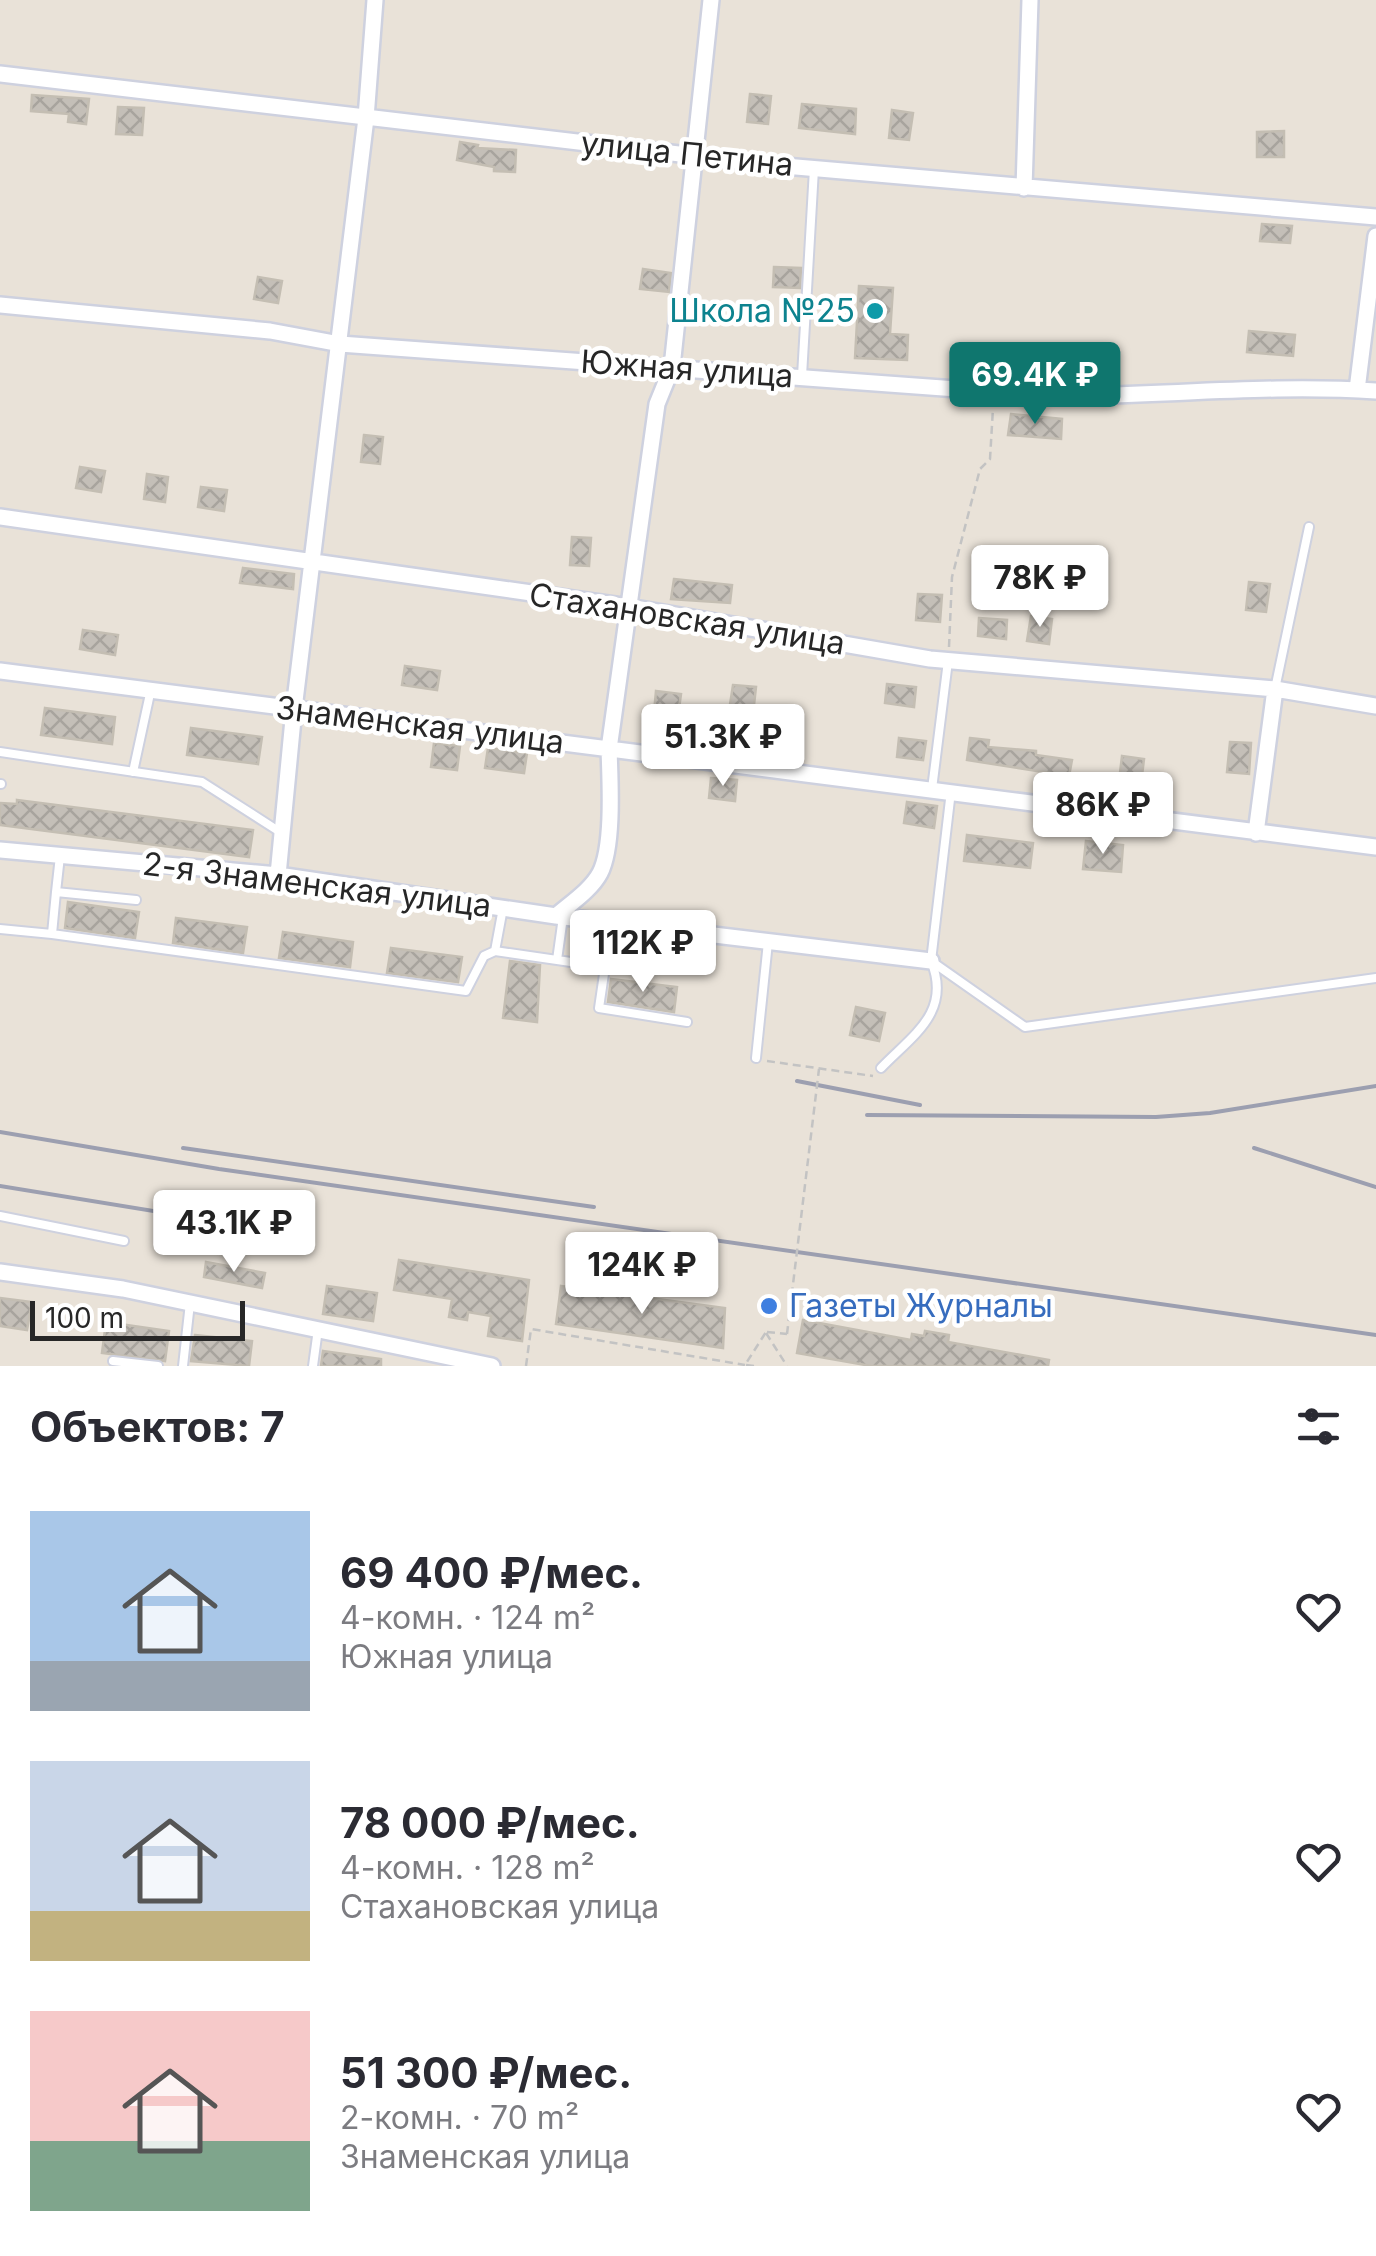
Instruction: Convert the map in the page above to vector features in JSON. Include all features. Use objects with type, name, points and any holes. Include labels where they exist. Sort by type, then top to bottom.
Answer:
[{"type":"street","points":[[278,876],[294,709],[366,118],[375,0]]},
{"type":"street","points":[[560,917],[602,870],[611,800],[609,749],[657,404],[672,368],[711,0]]},
{"type":"street","points":[[1024,188],[1030,0]]},
{"type":"street","name":"улица Петина","points":[[0,74],[814,169],[1376,217]]},
{"type":"street","points":[[1356,390],[1376,236]]},
{"type":"street","name":"Южная улица","points":[[0,305],[270,331],[340,344],[1054,396],[1145,396],[1233,388],[1376,392]]},
{"type":"street","name":"Стахановская улица","points":[[0,517],[630,607],[948,661],[1275,689],[1376,706]]},
{"type":"street","name":"Знаменская улица","points":[[0,671],[1376,848]]},
{"type":"street","points":[[1256,833],[1275,689]]},
{"type":"street","name":"2-я Знаменская улица","points":[[0,850],[278,876],[560,917],[931,962]]},
{"type":"street","points":[[0,1272],[124,1289],[492,1366]]},
{"type":"lane","points":[[802,376],[814,169]]},
{"type":"lane","points":[[1275,689],[1308,528]]},
{"type":"lane","points":[[932,789],[948,661]]},
{"type":"lane","points":[[133,772],[150,689]]},
{"type":"lane","points":[[0,752],[202,782],[284,834]]},
{"type":"lane","points":[[881,1068],[933,1014],[940,982],[931,962],[952,792]]},
{"type":"lane","points":[[52,934],[60,856]]},
{"type":"lane","points":[[56,892],[136,900]]},
{"type":"lane","points":[[495,951],[503,908]]},
{"type":"lane","points":[[557,960],[560,917]]},
{"type":"lane","points":[[0,928],[466,991],[484,956],[495,951],[605,967],[599,1008],[688,1022]]},
{"type":"lane","points":[[756,1058],[768,942]]},
{"type":"lane","points":[[931,962],[1025,1027],[1376,978]]},
{"type":"lane","points":[[0,1216],[124,1241]]},
{"type":"lane","points":[[183,1366],[190,1303]]},
{"type":"lane","points":[[313,1366],[318,1330]]},
{"type":"lane","points":[[113,1361],[158,1366]]},
{"type":"path","points":[[948,661],[952,577],[980,469],[990,459],[994,392]]},
{"type":"path","points":[[774,1063],[864,1075]]},
{"type":"path","points":[[766,1332],[787,1334],[818,1069]]},
{"type":"path","points":[[526,1366],[532,1329],[754,1366]]},
{"type":"path","points":[[745,1365],[766,1332]]},
{"type":"path","points":[[766,1332],[787,1366]]},
{"type":"building","points":[[750,94],[771,96],[768,124],[747,122]]},
{"type":"building","points":[[32,95],[89,99],[86,124],[68,122],[69,114],[31,111]]},
{"type":"building","points":[[802,104],[856,109],[855,134],[799,128]]},
{"type":"building","points":[[118,107],[144,108],[142,135],[116,134]]},
{"type":"building","points":[[892,110],[913,113],[909,140],[889,138]]},
{"type":"building","points":[[1284,131],[1284,157],[1257,157],[1257,132]]},
{"type":"building","points":[[460,142],[478,145],[477,148],[516,150],[515,172],[494,171],[494,167],[457,160]]},
{"type":"building","points":[[1262,224],[1292,226],[1290,243],[1260,241]]},
{"type":"building","points":[[774,267],[801,268],[800,288],[773,287]]},
{"type":"building","points":[[643,269],[671,273],[669,292],[640,289]]},
{"type":"building","points":[[258,277],[282,281],[278,303],[254,299]]},
{"type":"building","name":"Школа №25","points":[[859,286],[893,288],[890,334],[908,335],[907,360],[855,358]]},
{"type":"building","points":[[1249,331],[1295,335],[1293,356],[1247,352]]},
{"type":"building","points":[[1011,414],[1062,419],[1061,439],[1008,435]]},
{"type":"building","points":[[364,435],[383,437],[380,464],[361,462]]},
{"type":"building","points":[[80,467],[105,471],[101,492],[76,488]]},
{"type":"building","points":[[147,474],[168,477],[165,502],[144,499]]},
{"type":"building","points":[[201,487],[227,490],[224,511],[198,507]]},
{"type":"building","points":[[572,537],[591,538],[589,566],[570,565]]},
{"type":"building","points":[[243,568],[294,574],[293,589],[240,583]]},
{"type":"building","points":[[674,579],[732,585],[730,603],[671,599]]},
{"type":"building","points":[[1249,582],[1270,584],[1266,612],[1246,610]]},
{"type":"building","points":[[918,594],[942,595],[940,622],[916,620]]},
{"type":"building","points":[[1031,616],[1052,619],[1049,644],[1027,641]]},
{"type":"building","points":[[979,618],[1007,620],[1006,639],[978,636]]},
{"type":"building","points":[[83,630],[118,635],[115,655],[80,649]]},
{"type":"building","points":[[405,666],[440,671],[437,690],[402,685]]},
{"type":"building","points":[[887,684],[916,687],[914,707],[885,703]]},
{"type":"building","points":[[733,685],[756,687],[753,714],[729,711]]},
{"type":"building","points":[[656,691],[681,694],[678,716],[654,713]]},
{"type":"building","points":[[45,708],[115,717],[112,744],[41,735]]},
{"type":"building","points":[[191,728],[262,737],[258,764],[187,755]]},
{"type":"building","points":[[899,738],[926,741],[923,760],[897,757]]},
{"type":"building","points":[[970,738],[989,740],[988,747],[1036,751],[1036,755],[1072,760],[1069,776],[967,760]]},
{"type":"building","points":[[1230,742],[1251,743],[1249,774],[1227,772]]},
{"type":"building","points":[[434,743],[460,746],[457,770],[431,767]]},
{"type":"building","points":[[488,748],[527,753],[524,773],[485,768]]},
{"type":"building","points":[[1122,756],[1144,759],[1141,784],[1119,781]]},
{"type":"building","points":[[711,778],[737,780],[735,801],[709,798]]},
{"type":"building","points":[[17,800],[253,830],[249,857],[0,825],[0,803],[17,804]]},
{"type":"building","points":[[907,802],[937,806],[934,828],[904,823]]},
{"type":"building","points":[[967,835],[1033,843],[1030,868],[964,861]]},
{"type":"building","points":[[1086,841],[1123,845],[1121,872],[1083,869]]},
{"type":"building","points":[[68,902],[139,912],[135,938],[65,928]]},
{"type":"building","points":[[176,918],[247,927],[243,953],[173,943]]},
{"type":"building","points":[[283,932],[353,942],[350,967],[279,958]]},
{"type":"building","points":[[391,948],[462,957],[458,982],[387,973]]},
{"type":"building","points":[[510,961],[540,965],[537,1022],[503,1018]]},
{"type":"building","points":[[611,979],[677,987],[674,1012],[608,1002]]},
{"type":"building","points":[[856,1007],[885,1013],[879,1041],[850,1035]]},
{"type":"building","points":[[399,1260],[529,1280],[522,1341],[488,1336],[491,1316],[468,1312],[467,1320],[449,1317],[452,1299],[394,1290]]},
{"type":"building","points":[[206,1262],[265,1273],[262,1288],[204,1277]]},
{"type":"building","points":[[327,1286],[377,1293],[373,1321],[323,1314]]},
{"type":"building","points":[[561,1286],[725,1308],[723,1348],[556,1324]]},
{"type":"building","points":[[0,1298],[32,1302],[27,1330],[0,1326]]},
{"type":"building","points":[[803,1320],[911,1340],[912,1334],[924,1336],[925,1331],[949,1335],[948,1342],[1049,1360],[1048,1366],[871,1366],[797,1353]]},
{"type":"building","points":[[106,1322],[169,1331],[165,1361],[102,1353]]},
{"type":"building","points":[[195,1335],[252,1341],[249,1366],[191,1361]]},
{"type":"building","points":[[323,1351],[381,1359],[381,1366],[321,1366]]},
{"type":"railway","points":[[797,1081],[920,1105]]},
{"type":"railway","points":[[867,1115],[1156,1117],[1210,1113],[1376,1086]]},
{"type":"railway","points":[[0,1132],[219,1169],[1376,1335]]},
{"type":"railway","points":[[183,1148],[594,1207]]},
{"type":"railway","points":[[1254,1148],[1376,1187]]},
{"type":"railway","points":[[0,1186],[288,1233]]},
{"type":"place","name":"Школа №25","points":[[875,311]]},
{"type":"place","name":"Газеты Журналы","points":[[769,1306]]}]
